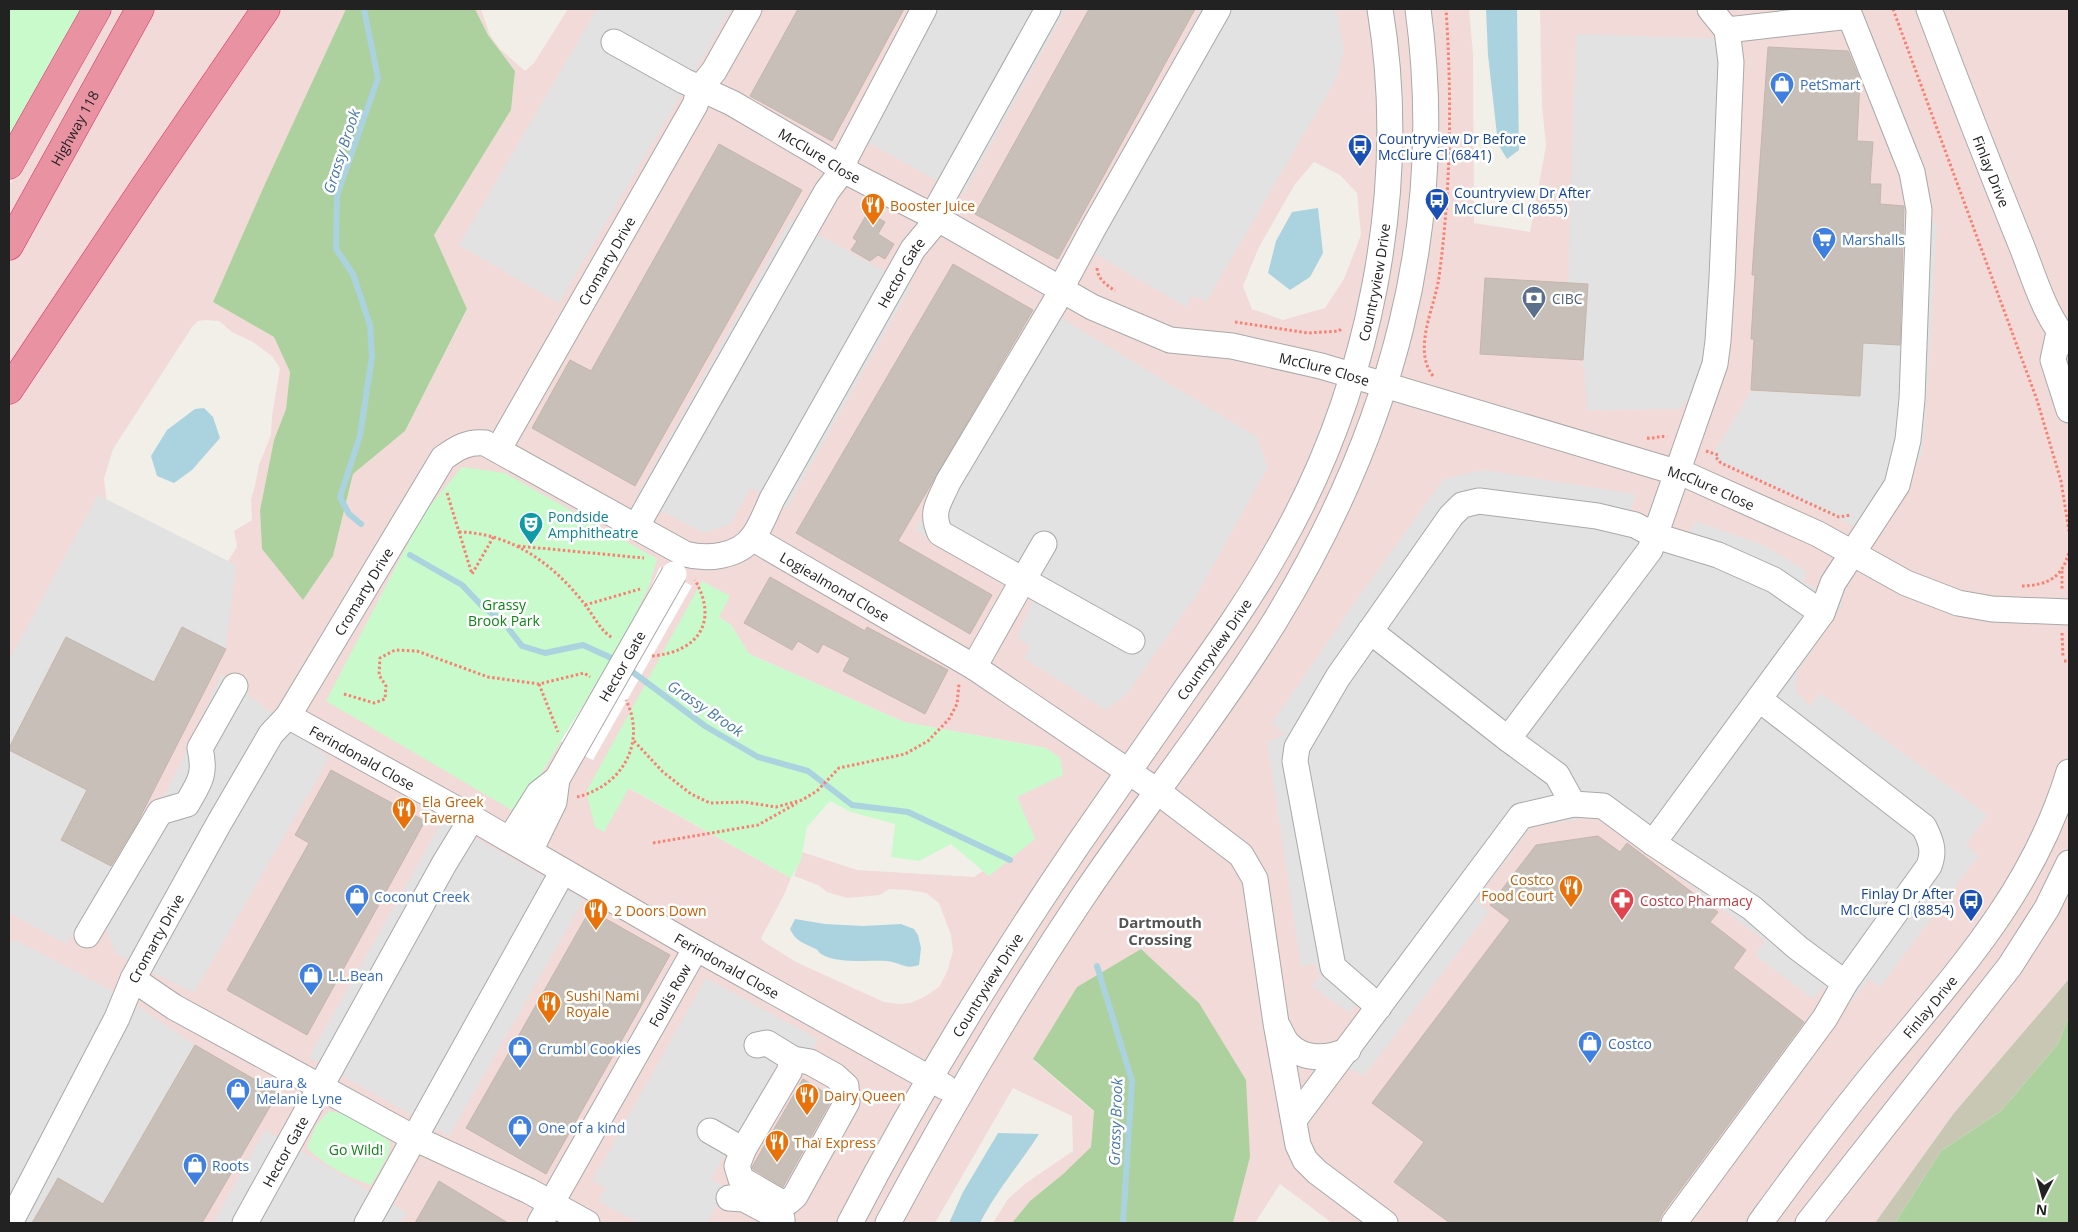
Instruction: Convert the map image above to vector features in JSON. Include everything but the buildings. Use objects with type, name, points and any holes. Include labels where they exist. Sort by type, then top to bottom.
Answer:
[{"type":"highway","points":[[9,127],[77,9]]},
{"type":"highway","points":[[9,165],[97,9]]},
{"type":"highway","name":"Highway 118","points":[[9,246],[140,9]]},
{"type":"highway","points":[[9,390],[266,9]]},
{"type":"street","name":"Cromarty Drive","points":[[10,1223],[117,1018],[133,979],[218,825],[271,734],[288,716],[443,458],[460,446],[475,442],[485,442],[498,450],[695,105],[700,88],[714,71],[748,9]]},
{"type":"street","points":[[636,527],[827,191],[843,170],[846,158],[924,9]]},
{"type":"street","name":"Hector Gate","points":[[752,538],[762,523],[772,499],[913,249],[938,219],[936,210],[1048,9]]},
{"type":"street","points":[[1132,641],[940,533],[934,520],[937,505],[948,482],[1063,289],[1080,252],[1218,9]]},
{"type":"street","name":"Countryview Drive","points":[[850,1223],[930,1079],[1033,913],[1228,630],[1279,548],[1322,462],[1354,376],[1375,279],[1388,182],[1388,84],[1380,9]]},
{"type":"street","points":[[888,1223],[958,1095],[1059,933],[1253,655],[1324,533],[1351,475],[1385,385],[1412,284],[1422,216],[1426,110],[1425,74],[1418,9]]},
{"type":"street","points":[[1508,740],[1650,550],[1715,364],[1718,341],[1731,62],[1727,30],[1710,9]]},
{"type":"street","name":"Finlay Drive","points":[[1929,9],[2005,205],[2064,337],[2053,360],[2069,410]]},
{"type":"street","points":[[1654,843],[1822,613],[1833,582],[1853,553],[1858,518],[1897,485],[1908,440],[1912,399],[1919,210],[1912,172],[1849,12],[1727,30]]},
{"type":"street","name":"McClure Close","points":[[614,42],[684,81],[732,103],[843,170],[938,219],[1092,307],[1170,340],[1232,346],[1290,358],[1689,476],[1818,534],[1906,583],[1958,603],[1992,609],[2069,612]]},
{"type":"street","points":[[498,450],[636,527],[683,567],[697,557],[715,556],[734,551],[752,538]]},
{"type":"street","points":[[1379,1007],[1333,967],[1296,761],[1297,747],[1338,677],[1451,516],[1462,505],[1479,501],[1597,516],[1635,525],[1656,536],[1718,555],[1774,580],[1822,613]]},
{"type":"street","name":"Logiealmond Close","points":[[752,538],[1129,772],[1158,791],[1240,855],[1255,879],[1276,1023],[1298,1145],[1305,1160],[1317,1172],[1385,1223]]},
{"type":"street","points":[[967,673],[1044,544]]},
{"type":"street","name":"Hector Gate","points":[[520,845],[554,802],[566,742],[683,567]]},
{"type":"street","points":[[1370,631],[1508,740],[1557,775],[1573,804]]},
{"type":"street","points":[[87,935],[160,812],[187,804],[201,779],[204,764],[200,748],[235,686]]},
{"type":"street","points":[[1674,1223],[1825,1018],[1845,983],[1929,866],[1933,856],[1932,843],[1924,827],[1759,699]]},
{"type":"street","name":"Ferindonald Close","points":[[288,716],[520,845],[696,948],[958,1095]]},
{"type":"street","name":"Finlay Drive","points":[[1760,1223],[1852,1100],[1961,968],[2002,913],[2024,877],[2051,824],[2069,772]]},
{"type":"street","points":[[1294,1120],[1521,816],[1573,804],[1603,806],[1654,843],[1752,908],[1798,948],[1845,983]]},
{"type":"street","name":"Hector Gate","points":[[245,1223],[286,1152],[320,1086],[472,818]]},
{"type":"street","points":[[1808,1223],[1874,1137],[1967,1024],[2010,966],[2047,908],[2069,864]]},
{"type":"street","points":[[367,1223],[563,871]]},
{"type":"street","name":"Foulis Row","points":[[546,1213],[696,948]]},
{"type":"street","points":[[133,979],[174,1007],[414,1138],[529,1191],[546,1213],[587,1223]]},
{"type":"street","points":[[1276,1023],[1289,1045],[1310,1057],[1336,1056],[1348,1050]]},
{"type":"street","points":[[756,1045],[767,1043],[793,1059],[810,1062],[835,1076],[846,1086],[847,1102],[795,1196],[788,1202],[779,1201],[741,1179],[737,1166],[743,1150],[789,1072],[793,1059]]},
{"type":"street","points":[[710,1131],[743,1150]]},
{"type":"street","points":[[729,1198],[744,1199],[782,1218],[782,1223]]},
{"type":"path","points":[[1437,381],[1427,365],[1424,348],[1438,279],[1448,194],[1450,76],[1446,9]]},
{"type":"path","points":[[1894,9],[2037,400],[2061,481],[2069,531]]},
{"type":"path","points":[[1097,267],[1098,274],[1103,282],[1119,293]]},
{"type":"path","points":[[1226,322],[1245,323],[1308,333],[1339,331],[1346,323]]},
{"type":"path","points":[[1646,438],[1652,439],[1662,435],[1718,455],[1717,458],[1721,463],[1839,517],[1858,518]]},
{"type":"path","points":[[446,488],[472,574],[494,536]]},
{"type":"path","points":[[459,532],[476,532],[494,536],[517,546],[560,576],[607,635],[620,642]]},
{"type":"path","points":[[517,546],[648,558]]},
{"type":"path","points":[[2014,586],[2034,585],[2050,580],[2062,571],[2069,552]]},
{"type":"path","points":[[645,656],[663,655],[684,647],[697,636],[704,625],[706,615],[704,600],[696,581],[683,567]]},
{"type":"path","points":[[585,605],[649,586]]},
{"type":"path","points":[[344,694],[374,703],[385,699],[386,686],[379,676],[380,658],[395,650],[417,652],[488,677],[540,684],[584,673],[598,681]]},
{"type":"path","points":[[2064,661],[2069,661]]},
{"type":"path","points":[[653,844],[758,825],[817,791],[839,768],[905,754],[928,741],[949,719],[957,704],[967,673]]},
{"type":"path","points":[[540,684],[566,742]]},
{"type":"path","points":[[574,797],[606,785],[624,766],[634,741],[633,714],[624,696]]},
{"type":"path","points":[[634,741],[670,778],[691,794],[710,803],[744,802],[776,807],[802,800]]},
{"type":"shaded area","points":[[104,9],[346,9],[213,302],[274,337],[290,372],[286,409],[274,440],[260,510],[262,549],[303,600],[333,556],[353,474],[405,431],[467,310],[434,235],[511,110],[515,71],[488,35],[475,9],[481,9],[490,35],[500,49],[525,71],[534,63],[568,9],[1469,9],[1473,53],[1474,223],[1530,232],[1546,146],[1542,106],[1540,9],[2069,9],[2069,979],[1954,1113],[1875,1223],[1332,1223],[1280,1184],[1255,1223],[1233,1223],[1250,1157],[1033,1060],[1094,1112],[1091,1147],[1063,1174],[1030,1201],[1012,1223],[993,1223],[1008,1199],[1026,1183],[1073,1151],[1072,1116],[1013,1088],[935,1223],[9,1223],[9,186]],"holes":[[[1314,162],[1340,175],[1357,193],[1361,235],[1344,279],[1325,308],[1283,320],[1252,309],[1243,286],[1259,247],[1295,184]],[[198,321],[219,321],[232,332],[253,342],[272,356],[280,368],[272,416],[271,435],[259,465],[251,499],[252,520],[234,531],[237,547],[228,561],[217,565],[107,503],[104,479],[113,449],[192,327]],[[424,513],[633,546],[657,559],[625,636],[517,813],[366,626]],[[703,581],[718,617],[731,625],[749,654],[904,722],[1046,748],[1017,797],[989,876],[983,871],[974,877],[857,870],[802,852],[794,876],[818,885],[827,892],[847,898],[880,895],[889,889],[909,890],[926,893],[939,903],[951,935],[953,951],[947,972],[939,987],[911,1003],[884,1002],[796,962],[764,942],[761,938],[791,878],[628,788]]]},
{"type":"shaded area","points":[[597,9],[731,9],[559,303],[459,245]]},
{"type":"shaded area","points":[[912,9],[1066,9],[963,195],[846,130]]},
{"type":"shaded area","points":[[1201,9],[1336,9],[1344,49],[1338,76],[1206,302],[1193,295],[1186,307],[1075,242]]},
{"type":"shaded area","points":[[1576,34],[1729,39],[1715,364],[1680,409],[1588,410],[1583,360],[1588,285],[1568,283]]},
{"type":"shaded area","points":[[791,219],[911,286],[787,508],[750,488],[731,524],[704,533],[636,498]]},
{"type":"shaded area","points":[[1906,223],[1937,223],[1925,428],[1921,457],[1873,535],[1711,458],[1751,391],[1855,396],[1863,343],[1900,345]]},
{"type":"shaded area","points":[[1050,311],[1257,437],[1268,467],[1198,593],[1127,694],[1106,710],[1024,658],[1030,646],[1017,638],[1033,600],[915,530]]},
{"type":"shaded area","points":[[1483,470],[1635,494],[1631,512],[1688,535],[1696,521],[1766,546],[1807,572],[1803,581],[1843,604],[1797,673],[1796,691],[1809,706],[1821,693],[1988,815],[1966,845],[1979,855],[1880,987],[1869,979],[1849,1005],[1824,987],[1813,999],[1755,955],[1765,941],[1598,816],[1531,827],[1476,900],[1489,912],[1364,1076],[1350,1069],[1345,1029],[1363,1008],[1357,1003],[1349,1013],[1312,986],[1320,977],[1315,964],[1301,966],[1267,741],[1285,735],[1272,723],[1363,591],[1444,479]]},
{"type":"shaded area","points":[[98,495],[236,565],[226,649],[182,627],[154,682],[66,637],[9,748],[9,660]]},
{"type":"shaded area","points":[[222,674],[329,758],[194,993],[116,954],[104,925]]},
{"type":"shaded area","points":[[9,751],[87,790],[61,840],[114,868],[67,944],[9,913]]},
{"type":"shaded area","points":[[443,820],[584,899],[449,1136],[309,1057]]},
{"type":"shaded area","points":[[16,940],[126,998],[195,1045],[103,1204],[58,1178],[32,1223],[9,1223],[9,943]]},
{"type":"shaded area","points":[[706,978],[818,1039],[800,1073],[778,1063],[711,1179],[726,1188],[707,1223],[639,1223],[598,1201],[606,1188],[592,1181]]},
{"type":"shaded area","points":[[2069,979],[2069,1016],[2058,1044],[2001,1111],[1941,1151],[1895,1223],[1875,1223],[1954,1113]]},
{"type":"shaded area","points":[[265,1130],[407,1213],[401,1223],[213,1223]]},
{"type":"green space","points":[[9,9],[104,9],[9,142]]},
{"type":"green space","points":[[346,9],[475,9],[488,35],[515,71],[511,110],[434,235],[467,309],[405,431],[353,474],[333,556],[303,600],[262,549],[260,510],[274,440],[286,409],[290,372],[274,337],[213,302]]},
{"type":"green space","name":"Grassy Brook Park","points":[[462,467],[505,473],[657,559],[649,586],[625,636],[517,813],[326,701],[424,513]]},
{"type":"green space","points":[[702,581],[730,596],[719,617],[731,625],[749,654],[904,722],[1046,748],[1060,758],[1063,775],[1017,797],[1035,839],[989,876],[951,844],[919,861],[891,857],[895,824],[851,812],[830,801],[807,827],[801,860],[791,878],[629,788],[604,832],[595,827],[586,792]]},
{"type":"green space","points":[[1141,949],[1199,1003],[1246,1080],[1250,1157],[1233,1223],[1012,1223],[1030,1201],[1063,1174],[1091,1147],[1094,1111],[1033,1059],[1077,987]]},
{"type":"green space","points":[[2069,1016],[2069,1223],[1895,1223],[1941,1151],[2001,1111],[2058,1044]]},
{"type":"green space","name":"Go Wild!","points":[[329,1111],[346,1115],[361,1122],[390,1142],[388,1156],[371,1185],[337,1170],[307,1148],[316,1126]]},
{"type":"water","points":[[1486,9],[1517,9],[1519,150],[1507,159],[1498,144],[1488,55]]},
{"type":"water","points":[[1318,208],[1323,253],[1310,277],[1290,290],[1268,273],[1276,241],[1292,212]]},
{"type":"water","points":[[204,408],[213,417],[220,438],[192,470],[174,483],[157,476],[151,456],[167,430],[195,409]]},
{"type":"water","points":[[795,919],[825,924],[863,926],[901,924],[914,929],[918,935],[921,948],[919,965],[909,967],[886,961],[853,961],[828,957],[820,954],[816,949],[795,937],[790,929]]},
{"type":"water","points":[[998,1133],[1039,1134],[993,1200],[980,1223],[949,1223],[963,1192]]},
{"type":"pier","points":[[660,567],[692,586],[593,760],[573,751],[561,741],[613,658]]},
{"type":"waterway","name":"Grassy Brook","points":[[361,524],[349,514],[340,497],[360,436],[372,356],[370,325],[353,274],[336,249],[337,195],[378,78],[364,9]]},
{"type":"waterway","name":"Grassy Brook","points":[[410,555],[462,585],[483,607],[502,620],[522,646],[545,653],[583,645],[618,661]]},
{"type":"waterway","name":"Grassy Brook","points":[[626,667],[705,726],[758,757],[808,771],[852,805],[908,812],[1010,860]]},
{"type":"waterway","name":"Grassy Brook","points":[[1097,966],[1132,1081],[1123,1223]]},
{"type":"place","name":"PetSmart","points":[[1782,105]]},
{"type":"place","name":"Countryview Dr Before McClure Cl (6841)","points":[[1360,167]]},
{"type":"place","name":"Countryview Dr After McClure Cl (8655)","points":[[1437,221]]},
{"type":"place","name":"Booster Juice","points":[[873,226]]},
{"type":"place","name":"Marshalls","points":[[1824,260]]},
{"type":"place","name":"CIBC","points":[[1534,319]]},
{"type":"place","name":"Pondside Amphitheatre","points":[[531,545]]},
{"type":"place","name":"Ela Greek Taverna","points":[[404,830]]},
{"type":"place","name":"Costco Food Court","points":[[1571,908]]},
{"type":"place","name":"Coconut Creek","points":[[357,917]]},
{"type":"place","name":"Costco Pharmacy","points":[[1622,921]]},
{"type":"place","name":"Finlay Dr After McClure Cl (8854)","points":[[1971,922]]},
{"type":"place","name":"2 Doors Down","points":[[596,931]]},
{"type":"place","name":"L.L.Bean","points":[[311,996]]},
{"type":"place","name":"Sushi Nami Royale","points":[[549,1024]]},
{"type":"place","name":"Costco","points":[[1590,1064]]},
{"type":"place","name":"Crumbl Cookies","points":[[520,1069]]},
{"type":"place","name":"Laura & Melanie Lyne","points":[[238,1111]]},
{"type":"place","name":"Dairy Queen","points":[[807,1116]]},
{"type":"place","name":"One of a kind","points":[[520,1148]]},
{"type":"place","name":"Thaï Express","points":[[777,1163]]},
{"type":"place","name":"Roots","points":[[195,1186]]},
{"type":"district","name":"Dartmouth Crossing","points":[[1160,930]]}]
